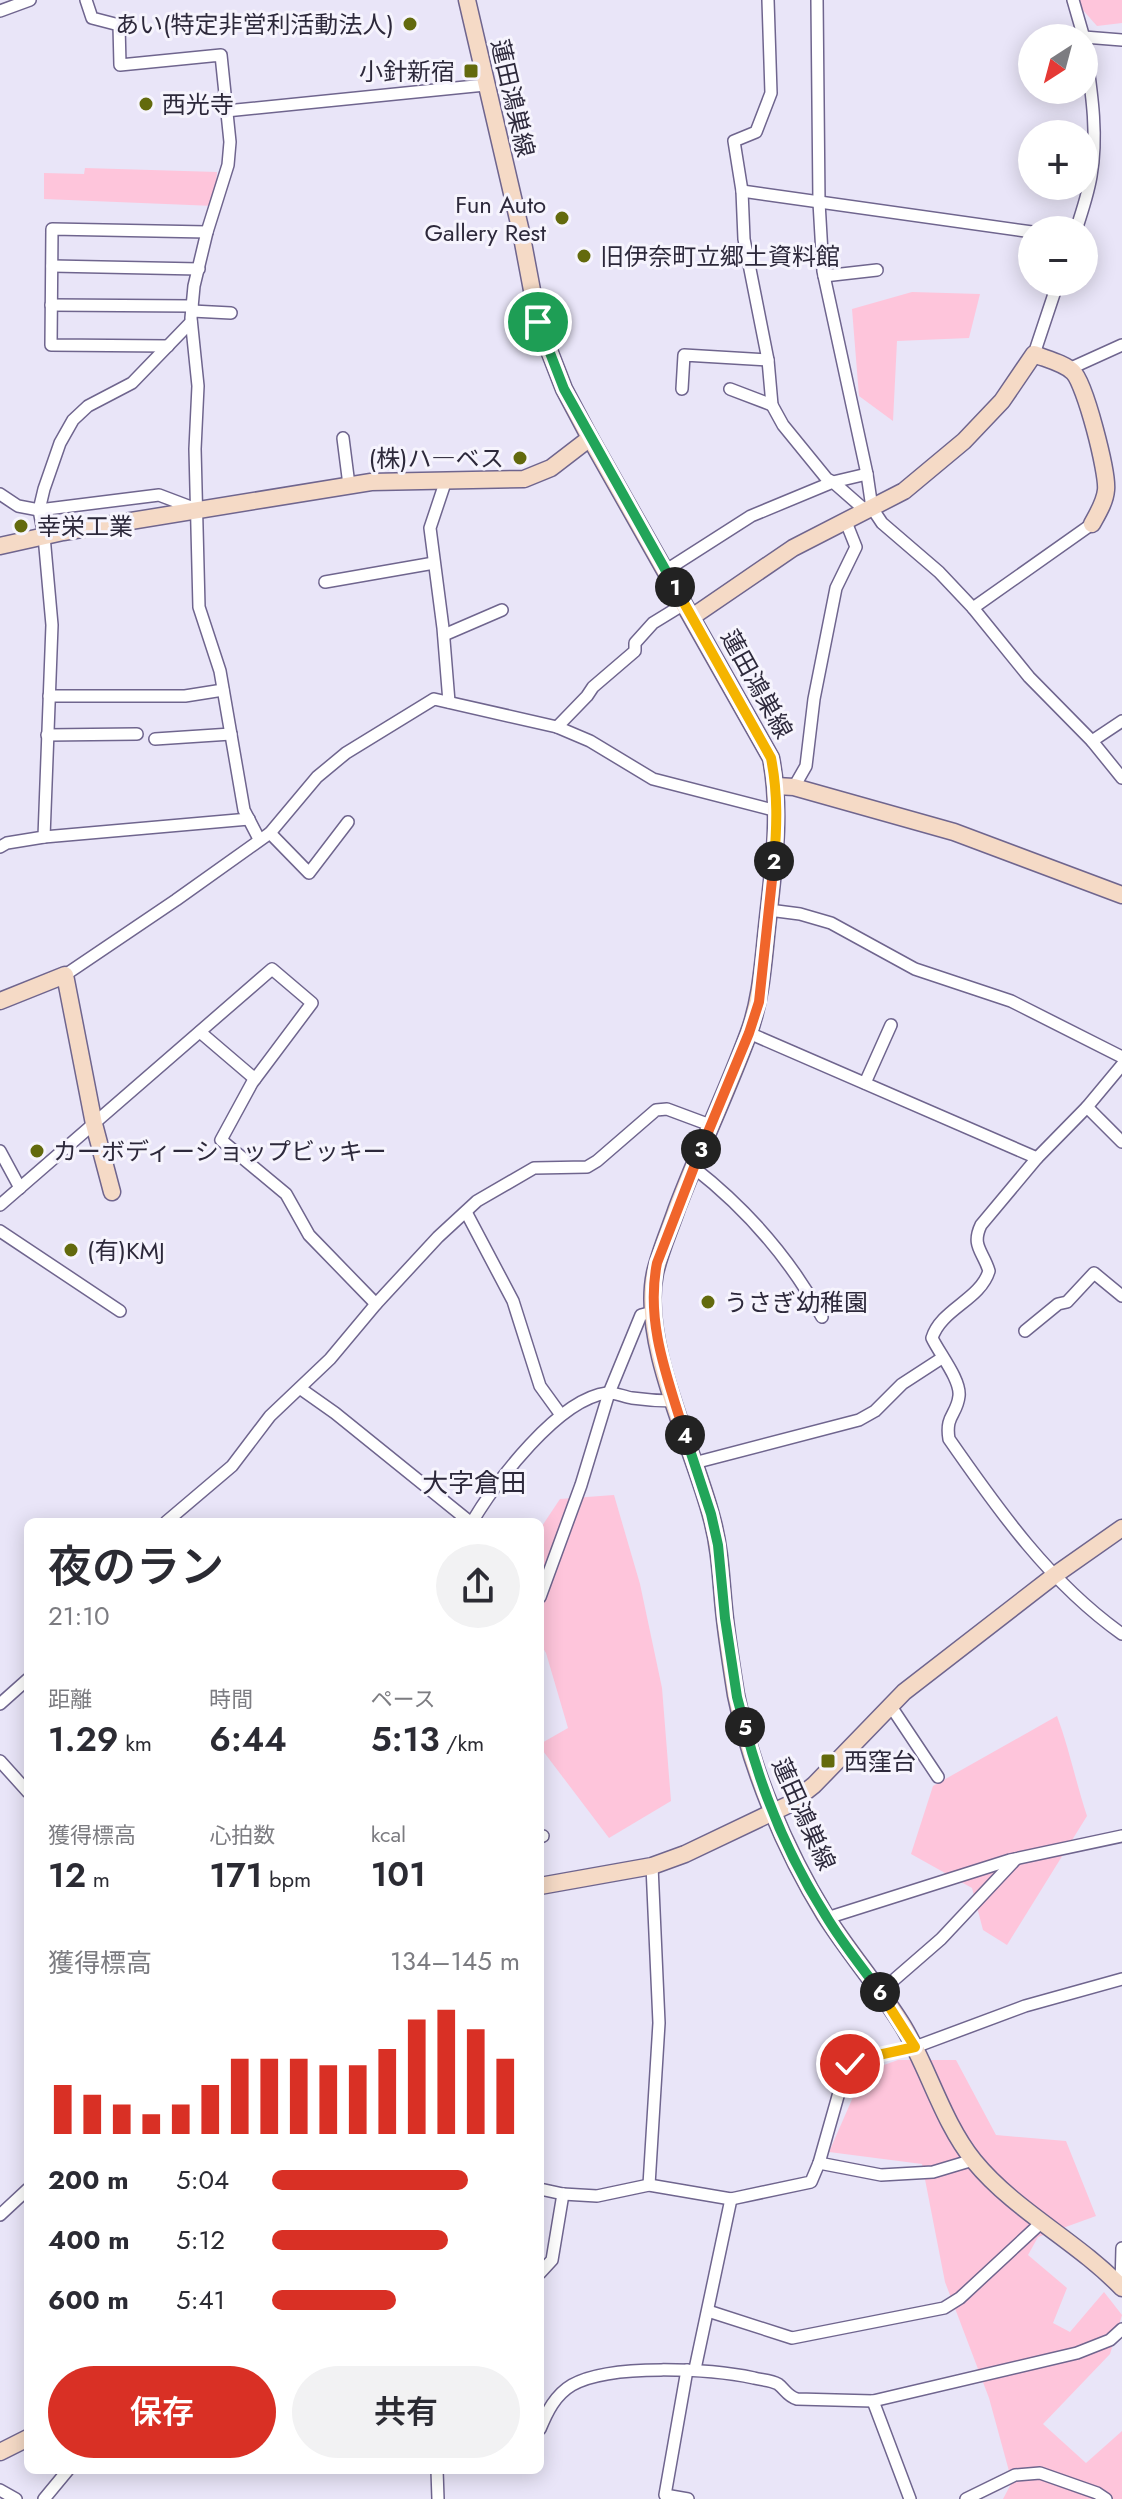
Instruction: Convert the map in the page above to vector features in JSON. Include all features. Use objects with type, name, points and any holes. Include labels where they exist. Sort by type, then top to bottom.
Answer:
[{"type":"street","points":[[0,11],[30,0]]},
{"type":"street","points":[[86,0],[92,18],[119,25],[120,65],[221,55],[230,142],[228,165],[207,232],[191,313],[198,386],[195,449],[199,607],[220,671],[244,810],[249,819],[309,873],[348,822]]},
{"type":"street","name":"蓮田鴻巣線","points":[[467,0],[521,232],[538,322],[564,389],[771,758],[776,786],[777,811],[759,1002],[693,1167],[657,1263],[653,1282],[655,1333],[718,1545],[737,1697],[754,1761],[808,1885],[915,2047],[947,2117],[973,2160],[1006,2192],[1099,2265],[1121,2287]]},
{"type":"street","points":[[768,0],[771,93],[756,132],[734,141],[742,191],[744,239],[768,360],[772,405],[783,425],[827,479],[869,510],[939,572],[1029,677],[1092,741],[1122,778]]},
{"type":"street","points":[[817,0],[819,202],[824,276],[867,474],[869,510]]},
{"type":"street","points":[[1073,0],[1080,24]]},
{"type":"street","points":[[1098,39],[1122,40]]},
{"type":"street","points":[[226,111],[485,85]]},
{"type":"street","points":[[1080,216],[1091,176],[1094,148],[1092,104]]},
{"type":"street","points":[[742,191],[1018,230]]},
{"type":"street","points":[[168,346],[51,345],[52,229],[207,232]]},
{"type":"street","points":[[52,266],[199,269]]},
{"type":"street","points":[[824,276],[877,270]]},
{"type":"street","points":[[557,727],[593,687],[635,651],[635,643],[653,623],[688,610],[793,548],[904,491],[964,441],[1002,401],[1034,354],[1053,296]]},
{"type":"street","points":[[51,305],[231,313]]},
{"type":"street","points":[[44,837],[52,625],[39,510],[44,489],[60,443],[73,420],[88,406],[132,383],[168,346],[191,313]]},
{"type":"street","points":[[1069,369],[1122,345]]},
{"type":"street","points":[[973,608],[1092,524],[1102,507],[1107,488],[1085,395],[1076,374],[1034,354]]},
{"type":"street","points":[[682,389],[684,355],[768,360]]},
{"type":"street","points":[[730,389],[772,405]]},
{"type":"street","points":[[343,438],[349,485]]},
{"type":"street","points":[[0,546],[197,509],[371,482],[524,479],[551,468],[590,438]]},
{"type":"street","points":[[665,571],[751,516],[833,482],[867,474]]},
{"type":"street","points":[[446,480],[430,528],[449,702]]},
{"type":"street","points":[[0,494],[18,506],[39,510],[159,495],[197,509]]},
{"type":"street","points":[[794,787],[806,766],[814,699],[836,588],[856,547],[846,522]]},
{"type":"street","points":[[325,582],[434,563]]},
{"type":"street","points":[[444,635],[502,610]]},
{"type":"street","points":[[49,696],[185,696],[223,690]]},
{"type":"street","points":[[1,998],[65,975],[176,900],[265,836],[317,777],[346,753],[434,699],[557,727],[590,741],[653,779],[777,811]]},
{"type":"street","points":[[1092,741],[1122,721]]},
{"type":"street","points":[[47,735],[137,734]]},
{"type":"street","points":[[155,739],[231,734]]},
{"type":"street","points":[[776,786],[794,787],[954,832],[1122,895]]},
{"type":"street","points":[[0,847],[44,837],[249,819]]},
{"type":"street","points":[[769,910],[800,914],[831,923],[915,969],[1011,1001],[1122,1057]]},
{"type":"street","points":[[0,1205],[272,969],[312,1003],[255,1079],[221,1140],[286,1194],[309,1235],[376,1304]]},
{"type":"street","points":[[65,975],[94,1124],[112,1192]]},
{"type":"street","points":[[865,1083],[891,1025]]},
{"type":"street","points":[[200,1032],[255,1079]]},
{"type":"street","points":[[749,1033],[1037,1158]]},
{"type":"street","points":[[1122,1065],[992,1210],[977,1233],[976,1245],[989,1271],[985,1282],[936,1326],[932,1338],[958,1383],[959,1398],[947,1424],[949,1439],[1019,1537],[1095,1615],[1122,1634]]},
{"type":"street","points":[[1087,1107],[1122,1142]]},
{"type":"street","points":[[171,1518],[232,1466],[270,1416],[330,1359],[438,1237],[477,1201],[534,1168],[587,1167],[656,1110],[667,1109],[710,1125]]},
{"type":"street","points":[[0,1151],[20,1188]]},
{"type":"street","points":[[693,1167],[727,1193],[777,1248],[805,1286],[822,1317]]},
{"type":"street","points":[[466,1212],[513,1301],[540,1386],[561,1415]]},
{"type":"street","points":[[0,1231],[120,1311]]},
{"type":"street","points":[[1025,1331],[1058,1304],[1067,1302],[1094,1273],[1122,1296]]},
{"type":"street","points":[[544,1586],[581,1485],[609,1393],[641,1315],[653,1312]]},
{"type":"street","points":[[694,1463],[859,1420],[875,1411],[902,1384],[942,1358]]},
{"type":"street","points":[[301,1389],[466,1518]]},
{"type":"street","points":[[474,1518],[508,1469],[561,1415],[588,1399],[609,1393],[652,1401],[675,1401]]},
{"type":"street","points":[[544,1885],[652,1866],[685,1854],[790,1804],[814,1785],[890,1705],[1055,1575],[1122,1528]]},
{"type":"street","points":[[0,1704],[24,1683]]},
{"type":"street","points":[[890,1705],[938,1777]]},
{"type":"street","points":[[0,1761],[24,1788]]},
{"type":"street","points":[[827,1918],[1016,1859],[1122,1836]]},
{"type":"street","points":[[880,1992],[941,1939],[1016,1859]]},
{"type":"street","points":[[649,2185],[659,2023],[652,1866]]},
{"type":"street","points":[[544,2190],[597,2196],[649,2185],[731,2199],[811,2182],[850,2064],[915,2047],[1025,2006],[1122,1979]]},
{"type":"street","points":[[819,2163],[881,2175],[933,2172],[973,2160]]},
{"type":"street","points":[[0,2215],[24,2193]]},
{"type":"street","points":[[544,2269],[552,2260],[563,2194]]},
{"type":"street","points":[[688,2499],[665,2495],[731,2199]]},
{"type":"street","points":[[708,2311],[792,2338],[944,2308],[960,2298],[1043,2221]]},
{"type":"street","points":[[1121,2287],[1122,2248]]},
{"type":"street","points":[[544,2419],[550,2405],[582,2380],[627,2372],[726,2372],[778,2384],[789,2396],[797,2399],[873,2401],[1077,2353],[1110,2340],[1122,2329]]},
{"type":"street","points":[[873,2401],[910,2499]]},
{"type":"street","points":[[0,2452],[24,2440]]},
{"type":"street","points":[[966,2499],[1015,2475],[1040,2473],[1106,2499]]},
{"type":"street","points":[[44,2499],[65,2474]]},
{"type":"street","points":[[437,2474],[438,2499]]},
{"type":"street","points":[[0,2490],[16,2499]]},
{"type":"shaded area","points":[[1074,0],[1122,0],[1122,23],[1095,24]]},
{"type":"shaded area","points":[[85,168],[217,172],[214,206],[44,199],[44,173],[84,174]]},
{"type":"shaded area","points":[[912,292],[980,294],[969,338],[897,341],[893,421],[859,396],[852,309]]},
{"type":"shaded area","points":[[614,1495],[640,1584],[662,1688],[671,1801],[609,1838],[544,1752],[544,1742],[568,1728],[544,1650],[544,1523],[560,1499]]},
{"type":"shaded area","points":[[1057,1716],[1087,1816],[1007,1945],[983,1930],[972,1888],[911,1854],[933,1786]]},
{"type":"shaded area","points":[[898,2060],[956,2060],[996,2135],[1066,2141],[1096,2216],[1038,2237],[1028,2255],[1067,2288],[1053,2323],[1070,2332],[1104,2292],[1122,2315],[1110,2354],[1043,2424],[1086,2463],[1122,2431],[1122,2499],[1003,2499],[1012,2482],[989,2398],[945,2282],[922,2164],[829,2152],[864,2072]]},
{"type":"place","name":"あい(特定非営利活動法人)","points":[[410,24]]},
{"type":"place","name":"小針新宿","points":[[471,71]]},
{"type":"place","name":"西光寺","points":[[146,104]]},
{"type":"place","name":"Fun Auto Gallery Rest","points":[[562,218]]},
{"type":"place","name":"旧伊奈町立郷土資料館","points":[[584,256]]},
{"type":"place","name":"(株)ハ―ベス","points":[[520,458]]},
{"type":"place","name":"幸栄工業","points":[[21,526]]},
{"type":"place","name":"カーボディーショップビッキー","points":[[37,1151]]},
{"type":"place","name":"(有)KMJ","points":[[71,1250]]},
{"type":"place","name":"うさぎ幼稚園","points":[[708,1302]]},
{"type":"place","name":"西窪台","points":[[828,1761]]},
{"type":"district","name":"大字倉田","points":[[474,1483]]},
{"type":"route","points":[[538,322],[564,389],[771,758],[776,786],[777,830],[759,1002],[657,1263],[653,1282],[653,1312],[664,1367],[718,1545],[737,1697],[754,1761],[774,1812],[815,1897],[915,2047],[850,2064]]}]
